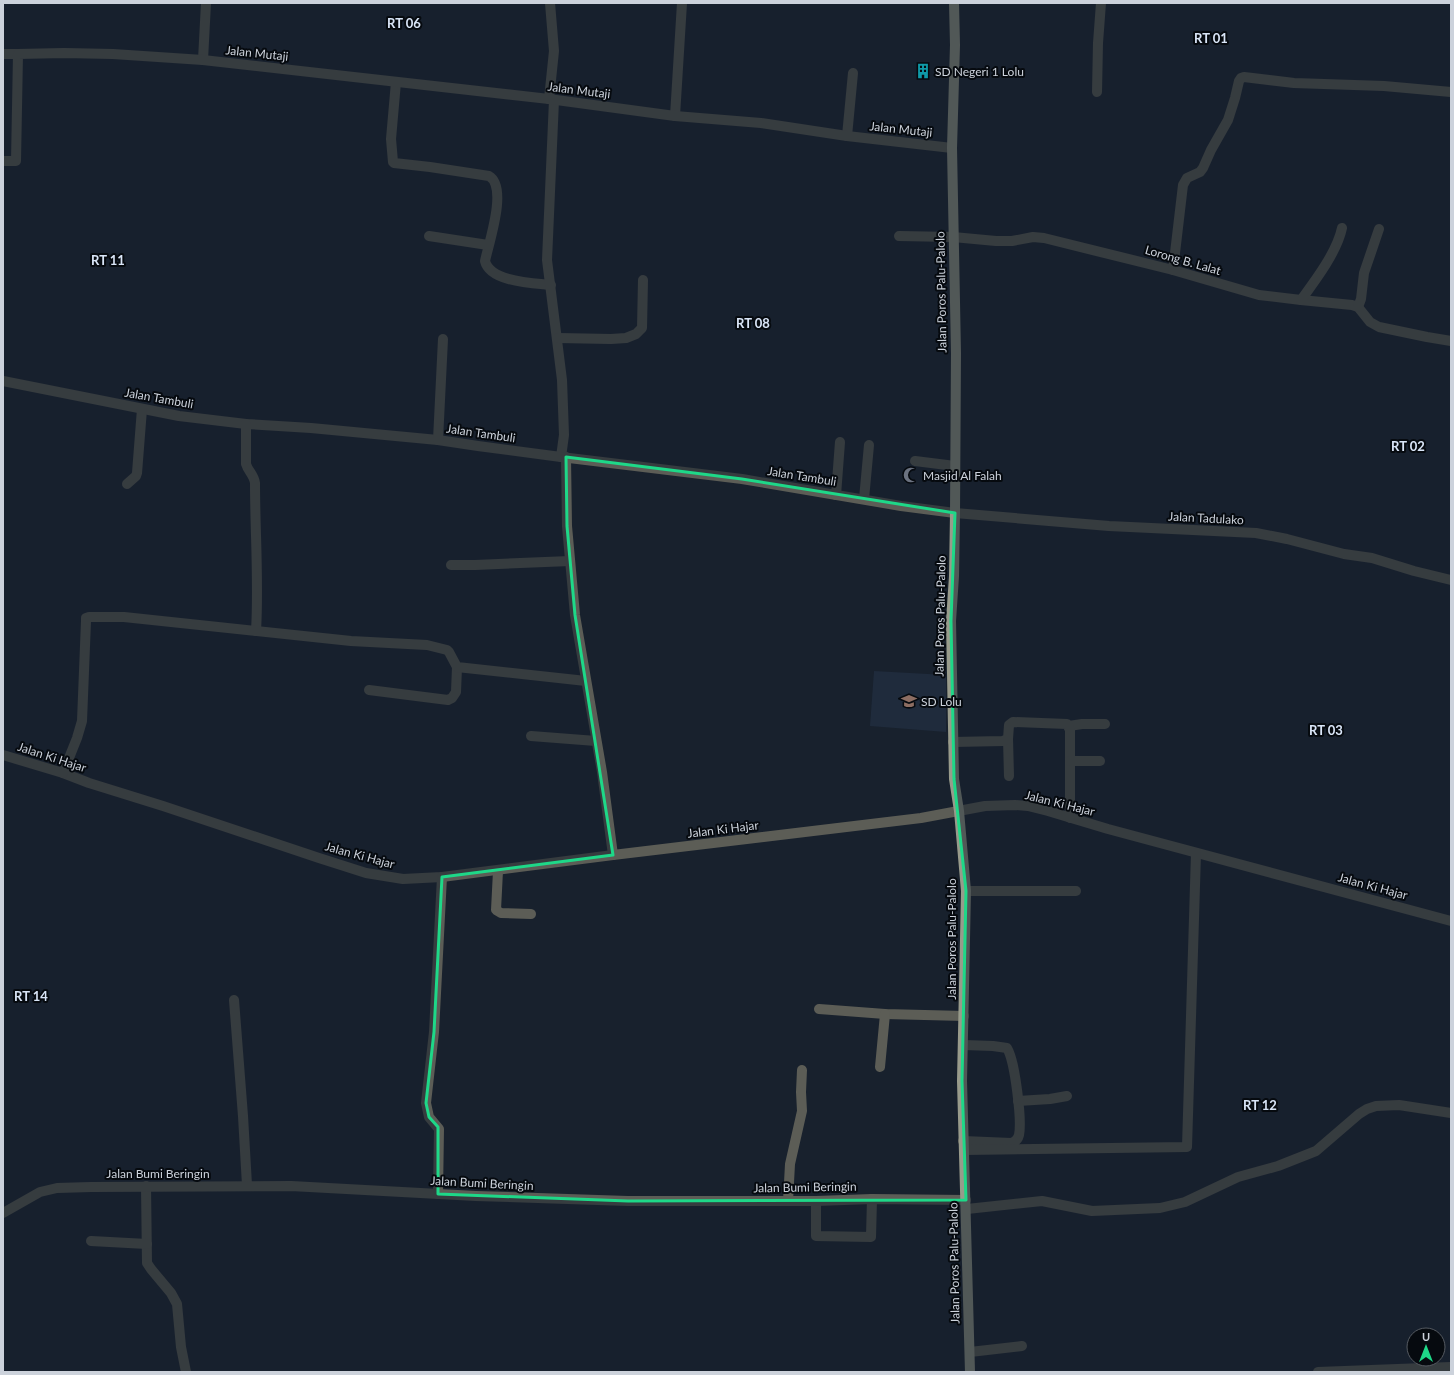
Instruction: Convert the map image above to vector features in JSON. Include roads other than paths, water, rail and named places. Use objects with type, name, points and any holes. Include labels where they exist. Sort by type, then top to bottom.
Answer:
[{"type":"main road","name":"Jalan Poros Palu-Palolo","points":[[954,3],[955,45],[952,148],[956,353],[955,513],[954,576],[950,621],[954,779],[959,811],[966,891],[964,1045],[962,1081],[970,1372]]},
{"type":"street","points":[[203,60],[206,3]]},
{"type":"street","points":[[550,3],[554,51],[551,100],[547,260],[558,338],[564,406],[563,457],[567,526],[575,616],[613,855]]},
{"type":"street","points":[[675,116],[682,3]]},
{"type":"street","points":[[1098,92],[1098,43],[1101,3]]},
{"type":"street","name":"Jalan Mutaji","points":[[3,54],[113,54],[203,60],[551,100],[675,116],[761,124],[952,148]]},
{"type":"street","points":[[3,161],[16,161],[18,54]]},
{"type":"street","points":[[847,136],[853,73]]},
{"type":"street","points":[[1173,270],[1183,185],[1187,178],[1200,172],[1203,168],[1211,150],[1228,120],[1241,78],[1244,77],[1301,83],[1384,86],[1451,92]]},
{"type":"street","points":[[396,82],[391,140],[392,161],[394,163],[489,176],[493,179],[496,184],[498,201],[485,261],[486,266],[492,272],[518,281],[551,285]]},
{"type":"street","points":[[1301,300],[1341,237],[1342,228]]},
{"type":"street","points":[[1379,229],[1364,273],[1361,299],[1358,307],[1370,322],[1379,327],[1451,341]]},
{"type":"street","points":[[429,236],[488,245]]},
{"type":"street","name":"Lorong B. Lalat","points":[[899,236],[953,237],[996,241],[1012,241],[1033,237],[1044,238],[1173,270],[1259,295],[1344,303],[1358,307]]},
{"type":"street","points":[[558,338],[611,339],[626,338],[636,334],[642,328],[642,280]]},
{"type":"street","points":[[438,440],[443,340]]},
{"type":"street","name":"Jalan Tambuli","points":[[3,382],[179,416],[246,424],[311,428],[438,440],[742,479],[955,513]]},
{"type":"street","points":[[127,484],[136,475],[142,409]]},
{"type":"street","points":[[246,424],[246,464],[254,478],[255,483],[255,531],[258,600],[256,631]]},
{"type":"street","points":[[836,494],[840,442]]},
{"type":"street","points":[[864,499],[869,445]]},
{"type":"street","points":[[915,461],[955,466]]},
{"type":"street","name":"Jalan Tadulako","points":[[955,513],[1109,526],[1256,533],[1287,539],[1344,554],[1372,558],[1414,571],[1451,580]]},
{"type":"street","points":[[451,565],[570,561]]},
{"type":"street","points":[[63,773],[82,721],[86,618],[103,616],[124,617],[351,641],[427,646],[441,648],[449,652],[457,667],[456,692],[452,698],[448,700],[369,690]]},
{"type":"street","points":[[457,667],[586,681]]},
{"type":"street","points":[[1009,776],[1009,725],[1013,722],[1063,723],[1069,726],[1082,724],[1105,724]]},
{"type":"street","points":[[1069,726],[1070,818]]},
{"type":"street","points":[[531,736],[596,741]]},
{"type":"street","points":[[953,742],[1001,742],[1008,739]]},
{"type":"street","name":"Jalan Ki Hajar","points":[[3,755],[63,773],[89,783],[366,873],[403,880],[442,877],[921,818],[992,805],[1025,806],[1451,921]]},
{"type":"street","points":[[1070,761],[1100,761]]},
{"type":"street","points":[[964,1146],[1187,1147],[1196,853]]},
{"type":"street","points":[[498,870],[496,910],[501,912],[531,914]]},
{"type":"street","points":[[438,1194],[440,1137],[439,1130],[428,1116],[426,1103],[434,1032],[442,877]]},
{"type":"street","points":[[966,891],[1076,892]]},
{"type":"street","points":[[234,1000],[243,1108],[247,1185]]},
{"type":"street","points":[[819,1009],[885,1014],[964,1016]]},
{"type":"street","points":[[880,1067],[885,1014]]},
{"type":"street","points":[[964,1045],[1007,1048],[1011,1057],[1018,1101],[1019,1133],[1018,1137],[1013,1142],[964,1146]]},
{"type":"street","points":[[788,1201],[790,1164],[802,1111],[802,1070]]},
{"type":"street","points":[[1018,1101],[1050,1099],[1066,1096]]},
{"type":"street","name":"Jalan Bumi Beringin","points":[[3,1213],[28,1198],[48,1190],[91,1187],[247,1185],[343,1188],[438,1194],[588,1200],[816,1201],[872,1199],[966,1204],[1042,1201],[1092,1211],[1160,1208],[1185,1202],[1238,1177],[1278,1166],[1316,1151],[1366,1109],[1376,1106],[1399,1105],[1451,1113]]},
{"type":"street","points":[[146,1186],[147,1263],[171,1293],[177,1304],[181,1347],[186,1372]]},
{"type":"street","points":[[816,1201],[816,1236],[871,1237],[872,1199]]},
{"type":"street","points":[[91,1241],[147,1244]]},
{"type":"street","points":[[970,1352],[1022,1346]]},
{"type":"street","points":[[1318,1372],[1451,1367]]},
{"type":"place","name":"SD Negeri 1 Lolu","points":[[923,71]]},
{"type":"place","name":"Masjid Al Falah","points":[[911,475]]},
{"type":"place","name":"SD Lolu","points":[[909,701]]},
{"type":"district","name":"RT 06","points":[[404,23]]},
{"type":"district","name":"RT 01","points":[[1211,38]]},
{"type":"district","name":"RT 11","points":[[108,260]]},
{"type":"district","name":"RT 08","points":[[753,323]]},
{"type":"district","name":"RT 02","points":[[1408,446]]},
{"type":"district","name":"RT 03","points":[[1326,730]]},
{"type":"district","name":"RT 14","points":[[31,996]]},
{"type":"district","name":"RT 12","points":[[1260,1105]]}]
